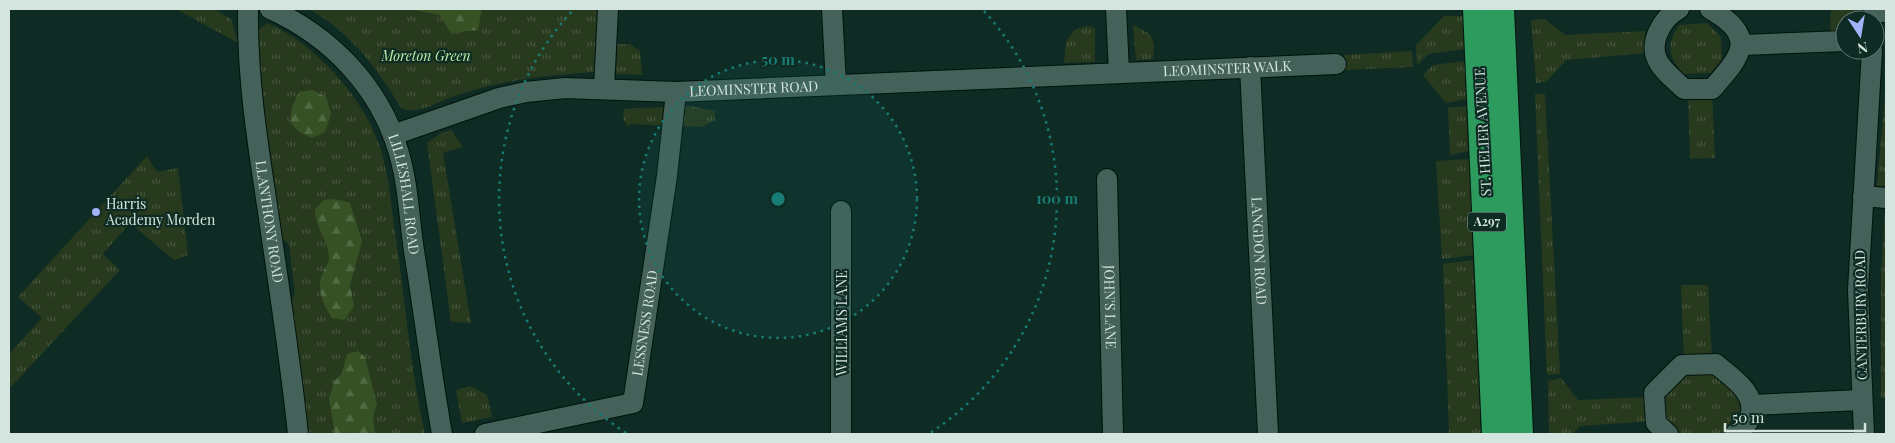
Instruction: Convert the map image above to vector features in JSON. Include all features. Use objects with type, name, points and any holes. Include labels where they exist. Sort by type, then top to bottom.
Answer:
[{"type":"highway","name":"ST. HELIER AVENUE","points":[[1477,9],[1496,434]]},
{"type":"highway","name":"ST. HELIER AVENUE","points":[[1500,9],[1519,434]]},
{"type":"street","name":"LLANTHONY ROAD","points":[[248,9],[249,59],[262,169],[291,368],[298,434]]},
{"type":"street","name":"LILLESHALL ROAD","points":[[270,9],[295,20],[317,35],[344,60],[370,90],[393,136],[405,180],[442,434]]},
{"type":"street","points":[[604,88],[608,9]]},
{"type":"street","points":[[832,9],[836,85]]},
{"type":"street","points":[[1116,9],[1120,72]]},
{"type":"street","points":[[1679,9],[1665,20],[1656,36],[1659,64],[1684,89],[1712,89],[1736,61],[1742,45],[1736,31],[1710,9]]},
{"type":"street","points":[[1742,45],[1835,41]]},
{"type":"street","name":"CANTERBURY ROAD","points":[[1864,434],[1858,290],[1871,60]]},
{"type":"street","name":"LEOMINSTER WALK","points":[[1120,72],[1336,64]]},
{"type":"street","name":"LANGDON ROAD","points":[[1250,67],[1268,434]]},
{"type":"street","name":"LEOMINSTER ROAD","points":[[393,136],[499,98],[526,92],[565,88],[676,92],[1120,72]]},
{"type":"street","name":"LESSNESS ROAD","points":[[485,434],[633,403],[667,176],[676,92]]},
{"type":"street","name":"JOHN'S LANE","points":[[1107,179],[1113,434]]},
{"type":"street","points":[[1863,196],[1886,198]]},
{"type":"street","name":"WILLIAMS LANE","points":[[841,211],[841,434]]},
{"type":"street","points":[[1668,434],[1656,423],[1654,393],[1682,365],[1716,364],[1748,392],[1751,405],[1749,420],[1735,434]]},
{"type":"street","points":[[1751,405],[1862,400]]},
{"type":"green space","points":[[176,9],[214,9],[231,19],[238,43]]},
{"type":"green space","name":"Moreton Green","points":[[309,9],[602,9],[596,72],[505,82],[470,91],[420,109],[407,110],[401,108],[383,79],[350,40],[324,18]]},
{"type":"green space","points":[[410,9],[482,9],[478,30],[451,33],[440,15]]},
{"type":"green space","points":[[1831,9],[1860,9],[1835,10],[1835,32],[1830,32]]},
{"type":"green space","points":[[1444,16],[1463,16],[1465,49],[1428,54],[1417,66],[1416,45]]},
{"type":"green space","points":[[1545,19],[1565,35],[1645,31],[1646,53],[1566,60],[1546,82],[1536,83],[1531,20]]},
{"type":"green space","points":[[268,23],[304,45],[336,75],[363,111],[381,150],[390,191],[412,359],[425,434],[307,434],[288,304],[295,295],[289,244],[278,236],[257,82],[257,31]]},
{"type":"green space","points":[[1707,23],[1721,37],[1722,59],[1711,73],[1683,74],[1674,61],[1670,50],[1675,32],[1679,25]]},
{"type":"green space","points":[[1133,25],[1150,34],[1154,44],[1153,59],[1136,60]]},
{"type":"green space","points":[[1086,26],[1095,28],[1095,62],[1064,63],[1066,42],[1074,30]]},
{"type":"green space","points":[[617,44],[630,44],[640,51],[642,75],[616,74]]},
{"type":"green space","points":[[1412,51],[1413,67],[1345,70],[1344,55]]},
{"type":"green space","points":[[1465,61],[1467,99],[1446,103],[1423,75],[1433,65]]},
{"type":"green space","points":[[1886,81],[1886,186],[1877,186]]},
{"type":"green space","points":[[312,90],[326,97],[331,114],[325,132],[312,138],[299,132],[290,122],[292,107],[299,92]]},
{"type":"green space","points":[[1535,94],[1545,94],[1560,374],[1547,375]]},
{"type":"green space","points":[[1712,95],[1715,158],[1690,159],[1688,96]]},
{"type":"green space","points":[[690,106],[715,111],[715,120],[702,127],[631,124],[627,126],[623,118],[624,109]]},
{"type":"green space","points":[[1466,106],[1468,151],[1450,155],[1448,108]]},
{"type":"green space","points":[[451,130],[463,147],[443,153],[471,323],[451,322],[427,143],[441,133]]},
{"type":"green space","points":[[147,156],[157,172],[178,168],[188,255],[174,260],[130,223],[103,254],[120,270],[9,389],[9,354],[42,318],[18,297]]},
{"type":"green space","points":[[1470,159],[1474,255],[1442,259],[1436,161]]},
{"type":"green space","points":[[335,199],[350,203],[362,241],[350,285],[354,307],[344,320],[332,318],[324,304],[320,288],[321,278],[329,257],[327,245],[317,222],[315,209],[324,200]]},
{"type":"green space","points":[[1885,209],[1886,398],[1881,398],[1881,277]]},
{"type":"green space","points":[[1473,260],[1481,434],[1449,434],[1443,264]]},
{"type":"green space","points":[[1681,285],[1708,285],[1712,361],[1684,362]]},
{"type":"green space","points":[[358,351],[365,357],[377,404],[373,417],[375,434],[335,434],[329,399],[334,382],[342,373],[347,354]]},
{"type":"green space","points":[[1714,368],[1744,394],[1744,418],[1728,434],[1675,434],[1661,421],[1660,394],[1684,369]]},
{"type":"green space","points":[[1561,378],[1578,400],[1651,397],[1653,421],[1580,426],[1573,434],[1549,434],[1548,381]]},
{"type":"green space","points":[[470,386],[487,395],[492,417],[462,423],[456,390]]},
{"type":"place","name":"Harris Academy Morden","points":[[96,212]]}]
